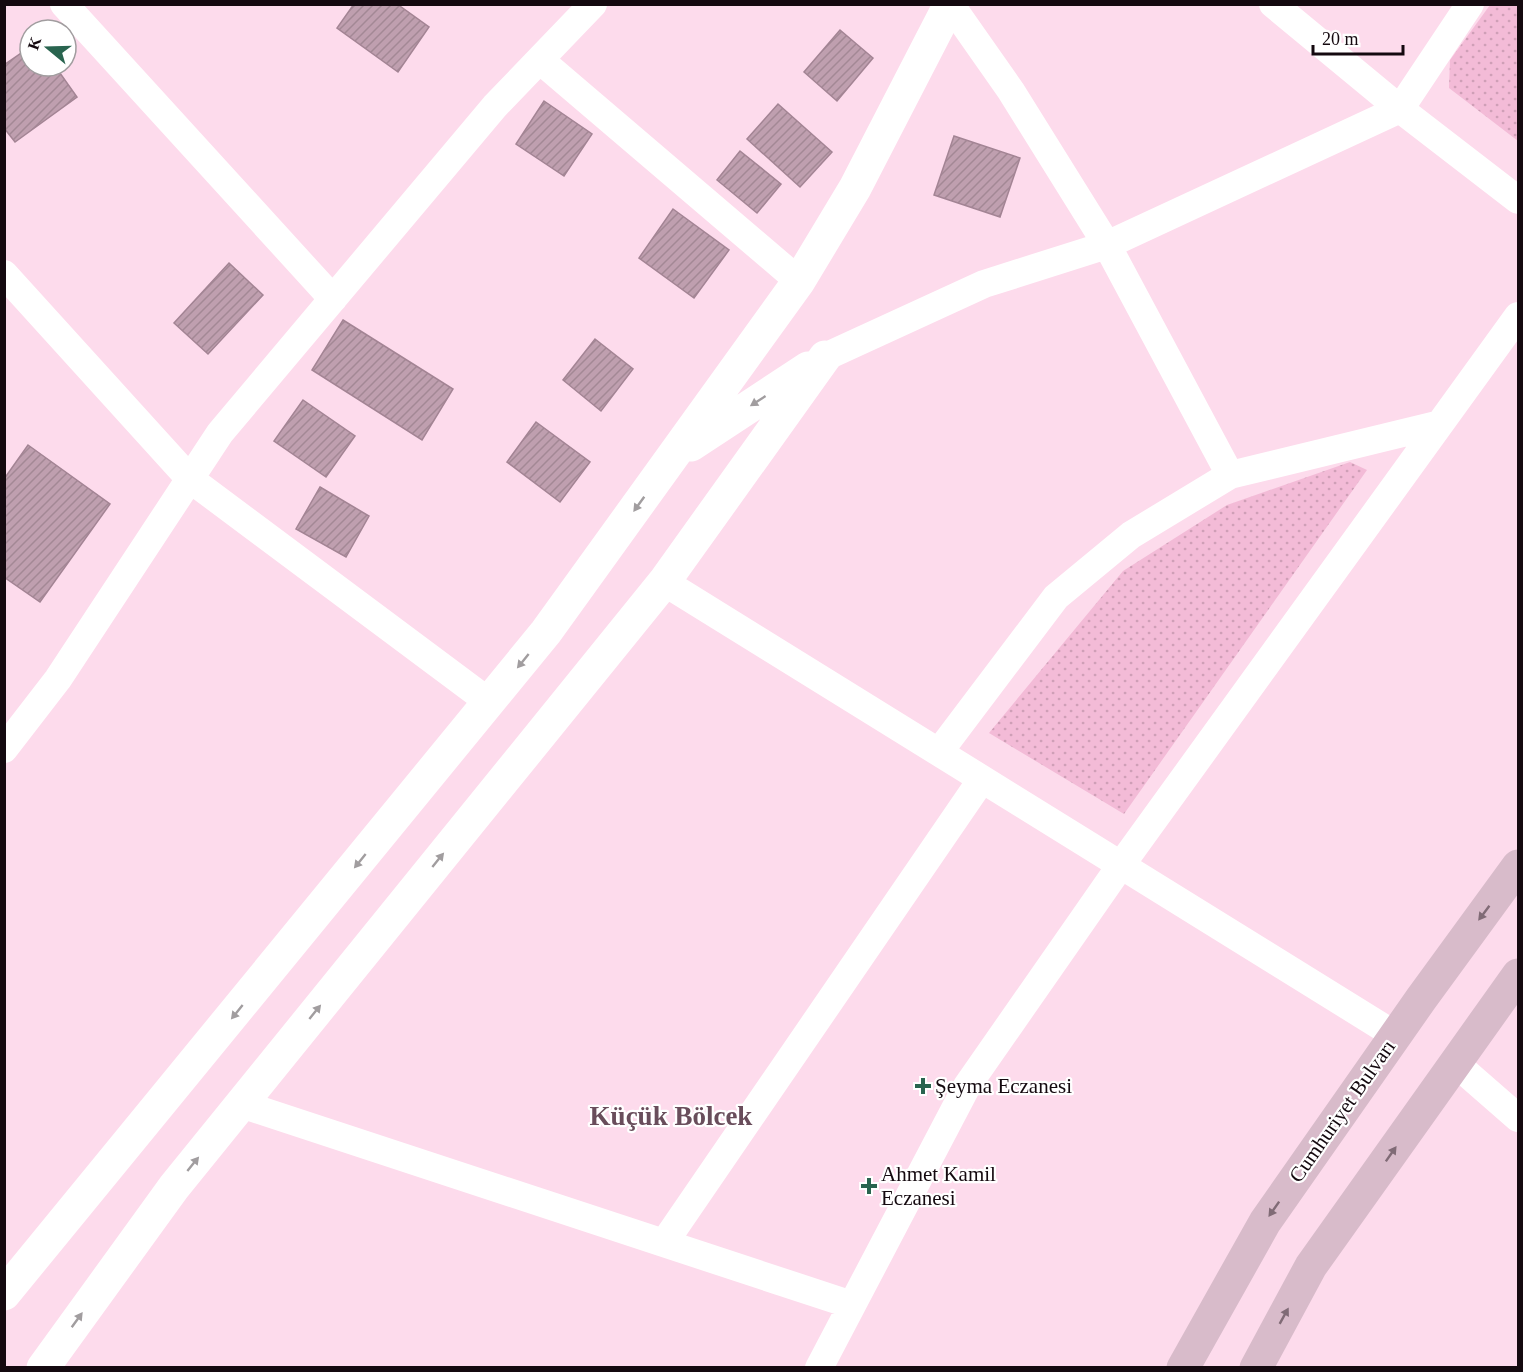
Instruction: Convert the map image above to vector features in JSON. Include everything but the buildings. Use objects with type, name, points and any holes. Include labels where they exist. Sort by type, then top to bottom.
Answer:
[{"type":"main road","points":[[8,1283],[546,632],[798,281],[855,188],[950,4]]},
{"type":"main road","points":[[673,457],[825,357]]},
{"type":"main road","points":[[42,1368],[174,1187],[664,582],[825,357]]},
{"type":"main road","name":"Cumhuriyet Bulvarı","points":[[1183,1368],[1265,1222],[1395,1035],[1518,866]]},
{"type":"main road","points":[[1256,1368],[1311,1266],[1518,975]]},
{"type":"street","points":[[64,4],[333,299]]},
{"type":"street","points":[[4,749],[58,679],[220,433],[495,106],[593,4]]},
{"type":"street","points":[[950,4],[1011,91],[1107,246],[1230,475]]},
{"type":"street","points":[[1273,4],[1400,109],[1518,200]]},
{"type":"street","points":[[825,357],[984,284],[1107,246],[1400,109],[1470,4]]},
{"type":"street","points":[[540,60],[798,281]]},
{"type":"street","points":[[4,273],[190,479],[489,702]]},
{"type":"street","points":[[819,1368],[967,1086],[1121,865],[1518,316]]},
{"type":"street","points":[[939,752],[1056,597],[1131,535],[1230,475],[1440,424]]},
{"type":"street","points":[[664,582],[1395,1035]]},
{"type":"street","points":[[664,1243],[982,779]]},
{"type":"street","points":[[1455,1063],[1518,1118]]},
{"type":"street","points":[[241,1104],[852,1305]]},
{"type":"shaded area","points":[[1490,5],[1518,5],[1518,141],[1449,88],[1450,60]]},
{"type":"shaded area","points":[[1350,462],[1367,470],[1124,814],[989,733],[1123,571],[1227,505]]},
{"type":"place","name":"Şeyma Eczanesi","points":[[923,1086]]},
{"type":"place","name":"Ahmet Kamil Eczanesi","points":[[869,1186]]},
{"type":"district","name":"Küçük Bölcek","points":[[671,1116]]}]
